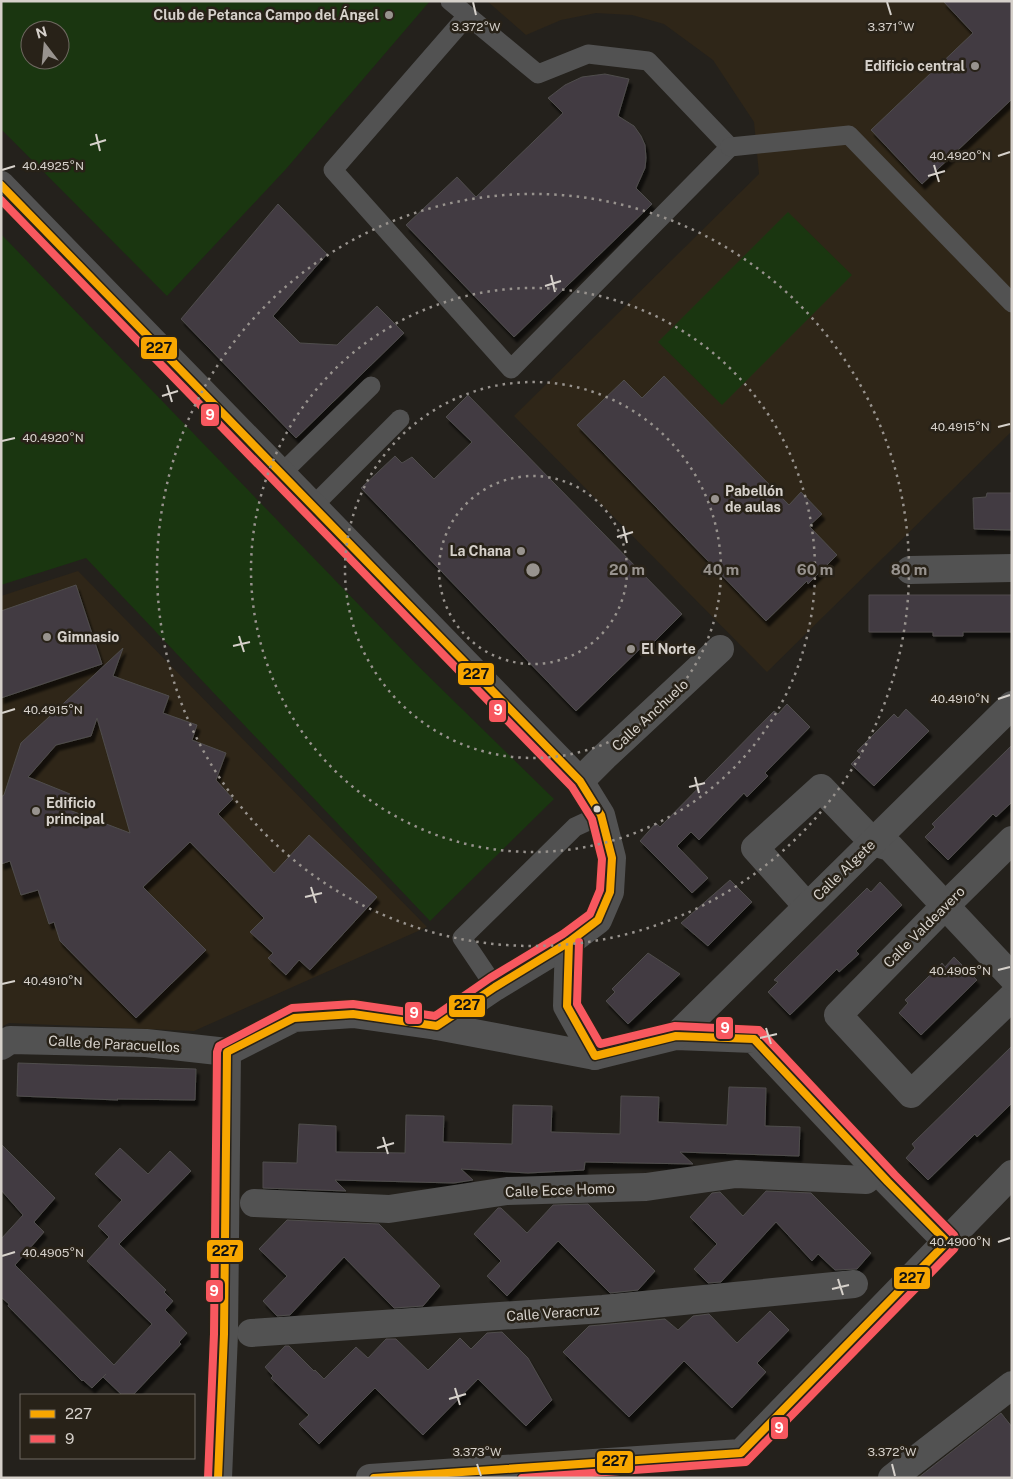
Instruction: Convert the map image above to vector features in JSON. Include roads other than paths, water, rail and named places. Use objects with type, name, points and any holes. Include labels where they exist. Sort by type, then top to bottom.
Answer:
[{"type":"street","points":[[1,185],[580,781],[601,815],[612,858],[610,892],[598,920],[569,942],[495,987],[437,1026]]},
{"type":"street","points":[[910,570],[1012,568]]},
{"type":"street","name":"Calle Anchuelo","points":[[580,781],[720,649]]},
{"type":"street","name":"Calle Algete","points":[[676,1036],[1012,706]]},
{"type":"street","points":[[807,906],[755,848],[821,788],[873,842],[890,846],[1012,976]]},
{"type":"street","name":"Calle Valdeavero","points":[[1012,840],[838,1015],[911,1094],[1012,997]]},
{"type":"street","points":[[569,942],[567,1006],[594,1056]]},
{"type":"street","points":[[218,1478],[224,1334],[227,1052],[294,1018],[353,1014],[437,1026],[594,1056],[676,1036],[754,1039],[947,1242]]},
{"type":"street","name":"Calle de Paracuellos","points":[[1,1046],[10,1040],[146,1043],[227,1052]]},
{"type":"street","name":"Calle Ecce Homo","points":[[254,1203],[389,1208],[507,1191],[646,1187],[736,1174],[866,1180]]},
{"type":"street","points":[[370,1478],[741,1453],[1012,1174]]},
{"type":"street","name":"Calle Veracruz","points":[[252,1333],[604,1309],[854,1284]]},
{"type":"street","points":[[892,1478],[1012,1385]]},
{"type":"lane","points":[[450,1],[538,74],[588,54],[648,62],[730,147]]},
{"type":"lane","points":[[467,16],[334,170],[511,369],[730,147],[849,135],[1012,303]]},
{"type":"lane","points":[[282,474],[371,386]]},
{"type":"lane","points":[[313,506],[400,419]]},
{"type":"lane","points":[[495,987],[462,938],[576,827],[601,815]]},
{"type":"place","name":"Club de Petanca Campo del Ángel","points":[[389,15]]},
{"type":"place","name":"Edificio central","points":[[975,66]]},
{"type":"place","name":"Pabellón de aulas","points":[[715,499]]},
{"type":"place","name":"La Chana","points":[[521,551]]},
{"type":"place","name":"Gimnasio","points":[[47,637]]},
{"type":"place","name":"El Norte","points":[[631,649]]},
{"type":"place","name":"Edificio principal","points":[[36,811]]}]
